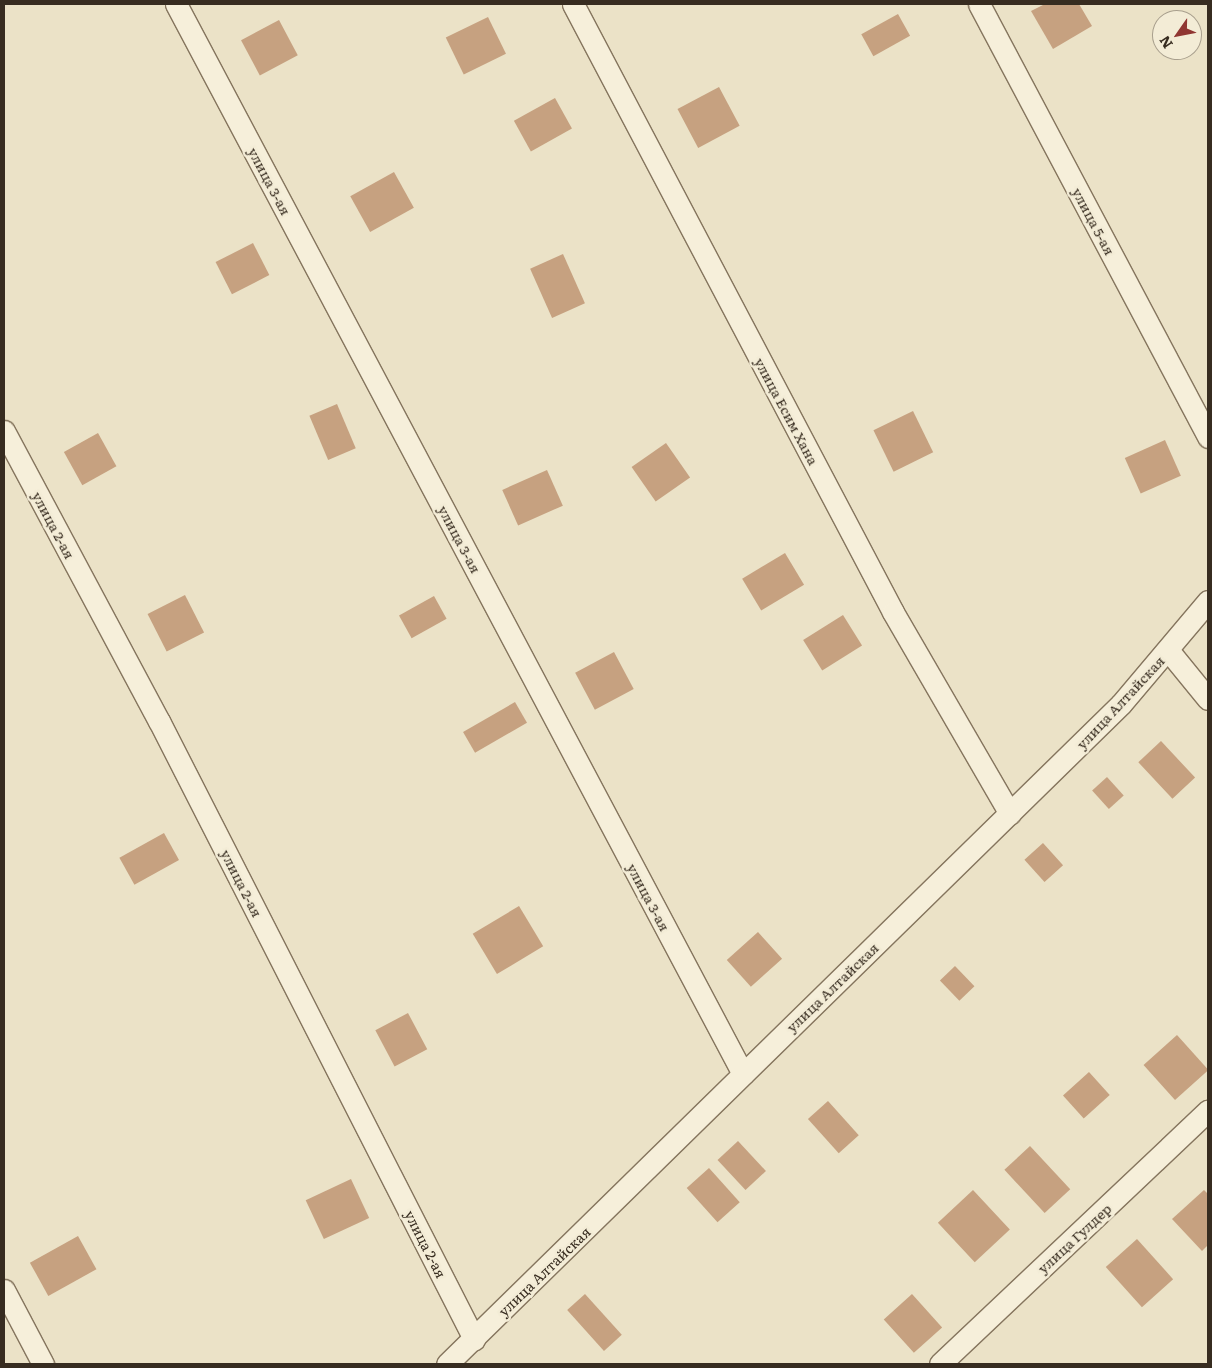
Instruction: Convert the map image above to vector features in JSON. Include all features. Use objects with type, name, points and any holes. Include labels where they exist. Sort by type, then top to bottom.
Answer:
[{"type":"street","name":"улица 3-ая","points":[[176,4],[743,1074]]},
{"type":"street","name":"улица Есим Хана","points":[[573,4],[893,612],[1010,814]]},
{"type":"street","name":"улица 5-ая","points":[[979,4],[1208,438]]},
{"type":"street","name":"улица 2-ая","points":[[4,431],[159,721],[474,1339]]},
{"type":"street","name":"улица Алтайская","points":[[447,1364],[1121,704],[1208,601]]},
{"type":"street","points":[[1168,650],[1208,699]]},
{"type":"street","name":"улица Гулдер","points":[[940,1364],[1208,1111]]},
{"type":"street","points":[[4,1290],[43,1364]]},
{"type":"building","points":[[1045,4],[1079,4],[1092,26],[1053,49],[1031,11]]},
{"type":"building","points":[[898,14],[910,36],[873,56],[861,34]]},
{"type":"building","points":[[488,17],[506,54],[464,74],[446,38]]},
{"type":"building","points":[[279,20],[298,55],[260,76],[241,40]]},
{"type":"building","points":[[719,87],[740,126],[698,148],[678,109]]},
{"type":"building","points":[[555,98],[572,129],[531,151],[514,121]]},
{"type":"building","points":[[394,172],[414,208],[370,232],[350,196]]},
{"type":"building","points":[[253,243],[269,275],[232,294],[216,262]]},
{"type":"building","points":[[563,254],[585,303],[552,318],[530,269]]},
{"type":"building","points":[[337,404],[356,448],[328,460],[309,416]]},
{"type":"building","points":[[913,411],[933,452],[894,472],[873,430]]},
{"type":"building","points":[[98,433],[116,466],[82,485],[64,452]]},
{"type":"building","points":[[1165,440],[1181,476],[1141,494],[1125,458]]},
{"type":"building","points":[[666,443],[690,477],[656,501],[632,467]]},
{"type":"building","points":[[547,470],[563,506],[518,526],[502,490]]},
{"type":"building","points":[[785,553],[804,585],[761,610],[742,579]]},
{"type":"building","points":[[185,595],[204,632],[167,651],[148,614]]},
{"type":"building","points":[[434,596],[447,619],[412,638],[399,615]]},
{"type":"building","points":[[843,615],[862,646],[822,670],[803,640]]},
{"type":"building","points":[[614,652],[634,689],[595,710],[575,673]]},
{"type":"building","points":[[515,702],[527,723],[475,753],[463,732]]},
{"type":"building","points":[[1161,741],[1195,778],[1172,799],[1138,762]]},
{"type":"building","points":[[1107,777],[1124,796],[1109,809],[1092,790]]},
{"type":"building","points":[[164,833],[179,860],[134,885],[119,858]]},
{"type":"building","points":[[1043,843],[1063,865],[1044,882],[1024,860]]},
{"type":"building","points":[[519,906],[543,946],[497,974],[473,934]]},
{"type":"building","points":[[758,932],[782,959],[751,987],[727,960]]},
{"type":"building","points":[[955,966],[974,986],[959,1001],[940,981]]},
{"type":"building","points":[[408,1013],[427,1049],[395,1067],[375,1030]]},
{"type":"building","points":[[1177,1035],[1208,1070],[1175,1100],[1144,1065]]},
{"type":"building","points":[[1089,1072],[1110,1095],[1084,1118],[1063,1095]]},
{"type":"building","points":[[828,1101],[859,1135],[839,1153],[808,1119]]},
{"type":"building","points":[[738,1141],[766,1171],[745,1190],[718,1160]]},
{"type":"building","points":[[1030,1146],[1070,1189],[1045,1213],[1004,1170]]},
{"type":"building","points":[[709,1168],[740,1202],[717,1222],[687,1188]]},
{"type":"building","points":[[351,1179],[369,1218],[324,1239],[306,1200]]},
{"type":"building","points":[[973,1190],[1010,1229],[975,1262],[938,1223]]},
{"type":"building","points":[[1204,1190],[1208,1194],[1208,1245],[1202,1251],[1172,1219]]},
{"type":"building","points":[[78,1236],[96,1269],[48,1296],[30,1263]]},
{"type":"building","points":[[1137,1239],[1173,1279],[1142,1307],[1106,1267]]},
{"type":"building","points":[[585,1294],[622,1335],[604,1351],[567,1310]]},
{"type":"building","points":[[912,1294],[942,1327],[914,1353],[884,1319]]}]
